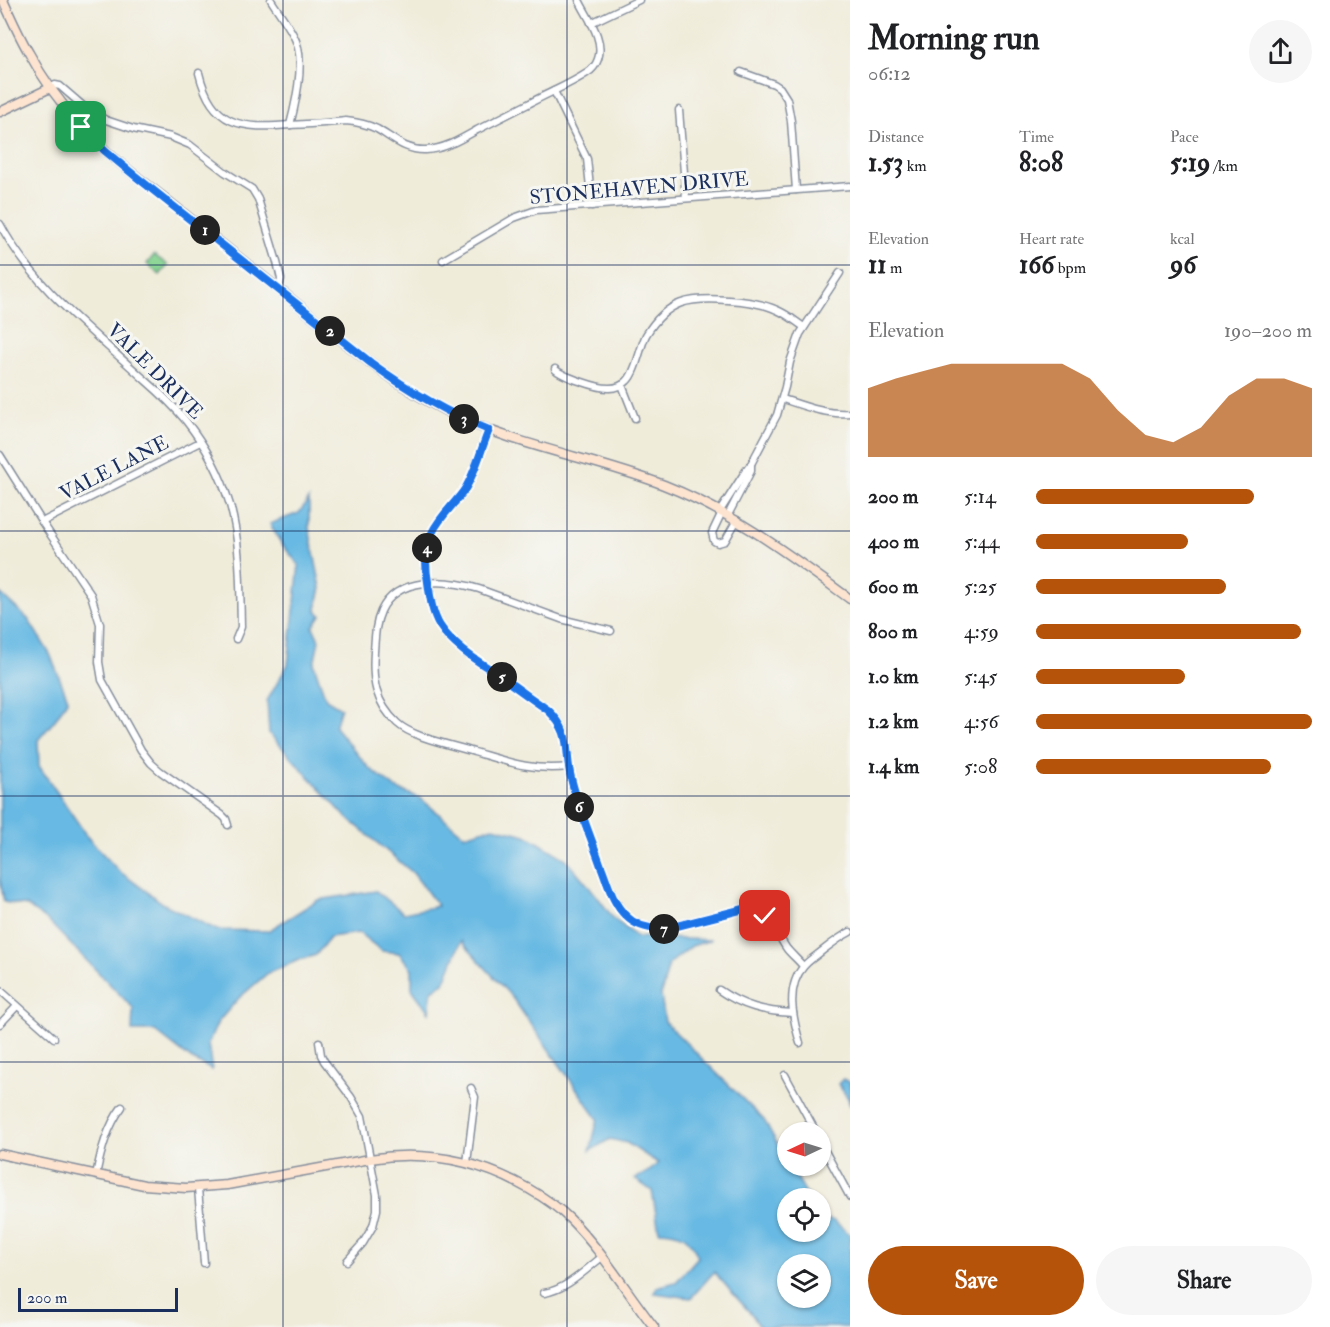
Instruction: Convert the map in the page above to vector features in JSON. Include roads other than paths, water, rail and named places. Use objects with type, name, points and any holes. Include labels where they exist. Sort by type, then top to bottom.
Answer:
[{"type":"main road","points":[[3,0],[50,88],[81,127],[105,151],[398,383],[446,411],[489,430],[549,450],[635,474],[723,513],[772,542],[850,599]]},
{"type":"main road","points":[[0,112],[50,88]]},
{"type":"main road","points":[[0,1155],[158,1187],[198,1188],[393,1157],[428,1156],[467,1163],[506,1176],[544,1198],[568,1217],[602,1257],[654,1327]]},
{"type":"street","points":[[271,0],[295,38],[300,55],[290,125]]},
{"type":"street","points":[[199,73],[204,92],[213,106],[224,116],[246,126],[355,122],[369,126],[409,148],[438,149],[590,71],[599,55],[598,40],[579,0]]},
{"type":"street","points":[[591,23],[639,0]]},
{"type":"street","points":[[741,72],[774,84],[780,88],[787,99],[796,190]]},
{"type":"street","points":[[50,88],[55,85],[60,86],[89,111],[106,120],[181,141],[248,185],[257,196],[277,262],[281,279],[279,290]]},
{"type":"street","points":[[554,91],[588,159],[592,206]]},
{"type":"street","points":[[679,110],[686,198]]},
{"type":"street","name":"STONEHAVEN DRIVE","points":[[442,260],[514,218],[542,210],[850,186]]},
{"type":"street","name":"VALE DRIVE","points":[[0,224],[20,257],[46,288],[185,419],[214,465],[224,485],[233,516],[238,555],[241,627],[236,639]]},
{"type":"street","points":[[737,520],[725,541],[718,543],[714,541],[712,533],[777,416],[783,399],[790,362],[800,334],[840,273]]},
{"type":"street","points":[[555,369],[563,375],[606,388],[622,385],[630,378],[645,337],[656,321],[667,311],[687,301],[707,298],[758,304],[780,311],[804,327]]},
{"type":"street","points":[[622,385],[635,418]]},
{"type":"street","points":[[783,399],[825,412],[850,413]]},
{"type":"street","points":[[489,430],[466,487],[431,534],[426,556],[428,583],[438,621],[449,638],[548,710],[558,720],[567,739],[568,767],[576,799],[613,896],[619,908],[630,919],[642,926],[662,929],[746,909],[754,910],[773,924],[788,950],[804,966]]},
{"type":"street","name":"VALE LANE","points":[[42,522],[200,442]]},
{"type":"street","points":[[0,455],[91,595],[100,624],[99,662],[102,680],[141,750],[160,771],[222,815],[228,825]]},
{"type":"street","points":[[568,767],[524,766],[449,745],[398,724],[385,708],[373,679],[377,620],[386,603],[396,593],[413,585],[450,583],[467,585],[561,619],[611,631]]},
{"type":"street","points":[[800,1043],[792,1002],[795,980],[804,966],[850,932]]},
{"type":"street","points":[[0,990],[54,1038]]},
{"type":"street","points":[[718,990],[756,1009],[793,1013]]},
{"type":"street","points":[[0,1024],[17,1005]]},
{"type":"street","points":[[319,1042],[324,1061],[359,1111],[364,1125],[378,1204],[373,1226],[363,1243],[347,1260]]},
{"type":"street","points":[[785,1075],[811,1122]]},
{"type":"street","points":[[467,1163],[475,1097],[471,1088]]},
{"type":"street","points":[[96,1175],[104,1140],[122,1107]]},
{"type":"street","points":[[831,1162],[850,1197]]},
{"type":"street","points":[[198,1188],[204,1263]]},
{"type":"street","points":[[544,1293],[556,1290],[602,1257]]},
{"type":"water","points":[[309,499],[309,528],[321,588],[316,609],[321,615],[313,627],[319,640],[314,664],[326,699],[341,708],[335,727],[369,768],[397,789],[420,798],[464,835],[493,827],[526,835],[566,859],[613,918],[637,937],[711,940],[692,946],[669,964],[661,995],[665,1022],[764,1120],[777,1143],[777,1176],[796,1176],[803,1188],[777,1188],[777,1242],[831,1242],[831,1220],[850,1234],[850,1327],[760,1327],[714,1272],[691,1298],[654,1293],[657,1287],[676,1282],[698,1257],[684,1236],[659,1231],[652,1191],[635,1179],[658,1163],[627,1143],[610,1139],[590,1151],[598,1119],[511,996],[461,941],[444,983],[432,990],[429,1012],[412,989],[412,969],[399,953],[382,951],[359,933],[330,937],[316,955],[268,973],[239,998],[218,1022],[208,1044],[212,1070],[191,1059],[155,1031],[132,1031],[133,1008],[48,921],[27,906],[4,902],[0,879],[0,593],[28,619],[50,654],[68,699],[55,720],[38,740],[39,766],[89,839],[119,871],[164,904],[217,930],[268,931],[318,900],[376,891],[404,913],[438,906],[413,873],[344,815],[269,733],[267,701],[288,664],[299,565],[281,543],[270,524],[299,513]]},
{"type":"water","points":[[843,1079],[850,1083],[850,1106],[848,1098],[838,1084]]}]
